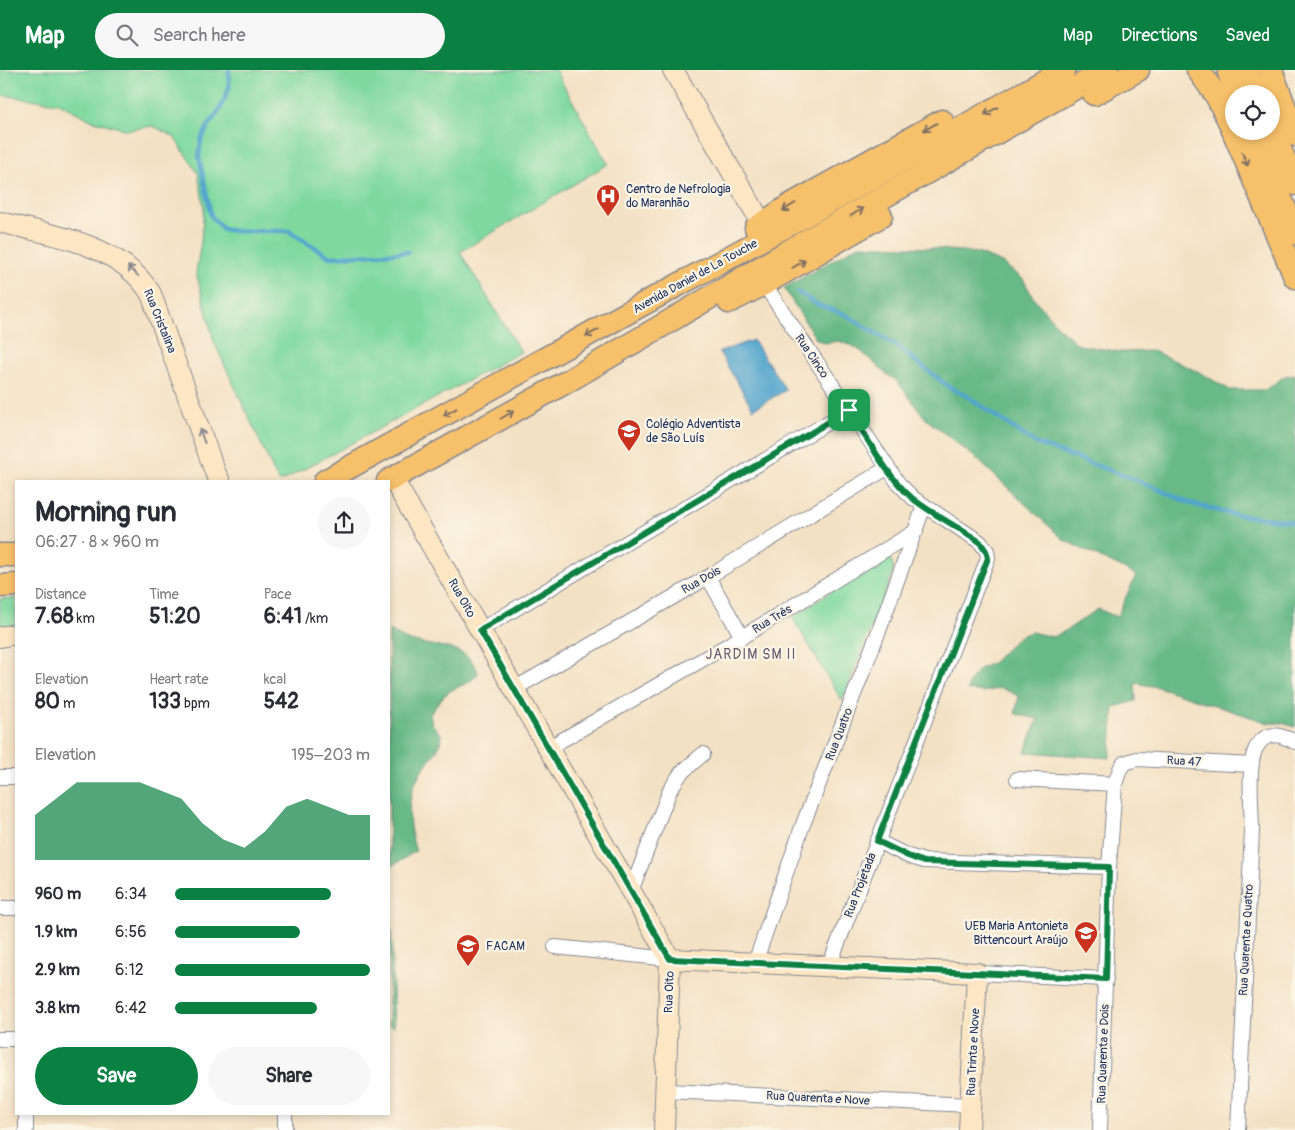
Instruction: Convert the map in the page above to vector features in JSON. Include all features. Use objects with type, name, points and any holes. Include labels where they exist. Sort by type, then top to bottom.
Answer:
[{"type":"main road","points":[[634,309],[792,204],[1034,70]]},
{"type":"main road","name":"Avenida Daniel de La Touche","points":[[327,480],[1064,70]]},
{"type":"main road","name":"Avenida Daniel de La Touche","points":[[391,480],[1108,70]]},
{"type":"main road","points":[[568,380],[690,322],[764,284],[1138,70]]},
{"type":"main road","points":[[1198,70],[1216,95],[1229,121],[1295,277]]},
{"type":"main road","points":[[1271,70],[1295,135]]},
{"type":"main road","points":[[1237,85],[1238,72]]},
{"type":"main road","points":[[1238,72],[1249,85]]},
{"type":"main road","points":[[1257,140],[1295,233]]},
{"type":"main road","points":[[1276,140],[1295,184]]},
{"type":"main road","points":[[0,555],[15,555]]},
{"type":"main road","points":[[0,586],[15,585]]},
{"type":"street","points":[[673,70],[762,224]]},
{"type":"street","name":"Rua Cristalina","points":[[0,222],[96,249],[120,261],[141,280],[151,294],[219,480]]},
{"type":"street","name":"Rua Cinco","points":[[764,284],[887,468],[906,491],[924,506],[980,542],[986,551]]},
{"type":"street","points":[[480,630],[849,410]]},
{"type":"street","name":"Rua Dois","points":[[514,688],[708,576],[887,468]]},
{"type":"street","name":"Rua Oito","points":[[391,480],[514,688],[670,959],[664,1130]]},
{"type":"street","name":"Rua Quatro","points":[[755,963],[802,827],[880,628],[924,506]]},
{"type":"street","name":"Rua Três","points":[[548,748],[742,637],[916,531]]},
{"type":"street","name":"Rua Projetada","points":[[829,966],[988,558],[986,551]]},
{"type":"street","points":[[708,576],[742,637]]},
{"type":"street","points":[[0,637],[15,634]]},
{"type":"street","name":"Rua Quarenta e Quatro","points":[[1238,1130],[1252,829],[1252,765],[1255,750],[1263,740],[1272,735],[1281,736],[1295,742]]},
{"type":"street","points":[[631,891],[673,785],[681,774],[703,754]]},
{"type":"street","name":"Rua 47","points":[[1120,769],[1124,763],[1137,759],[1252,765]]},
{"type":"street","name":"Rua Quarenta e Dois","points":[[1100,1130],[1109,867],[1116,784],[1120,769]]},
{"type":"street","points":[[0,776],[15,777]]},
{"type":"street","points":[[1018,779],[1116,784]]},
{"type":"street","points":[[877,841],[924,862],[1109,867]]},
{"type":"street","points":[[0,908],[15,908]]},
{"type":"street","points":[[554,947],[670,959],[1106,979]]},
{"type":"street","name":"Rua Trinta e Nove","points":[[969,1130],[977,973]]},
{"type":"street","points":[[0,1039],[15,1039]]},
{"type":"street","name":"Rua Quarenta e Nove","points":[[665,1091],[971,1105]]},
{"type":"street","points":[[26,1115],[26,1130]]},
{"type":"street","points":[[285,1130],[286,1115]]},
{"type":"green space","points":[[0,70],[555,70],[608,164],[460,252],[521,352],[284,480],[278,480],[214,342],[196,272],[204,207],[198,173],[174,137],[153,126],[127,130],[91,120],[59,103],[0,95]]},
{"type":"green space","points":[[859,245],[931,248],[977,253],[1002,263],[1023,279],[1033,297],[1058,327],[1079,345],[1121,352],[1153,351],[1199,372],[1230,390],[1265,390],[1285,376],[1295,375],[1295,727],[1282,723],[1269,723],[1158,687],[1135,683],[1136,701],[1114,707],[1110,758],[1025,752],[1038,719],[1015,714],[1019,696],[1001,688],[983,692],[967,690],[971,679],[979,669],[992,663],[1018,637],[1031,632],[1053,637],[1098,609],[1117,617],[1136,575],[1064,540],[977,459],[926,419],[896,380],[885,373],[862,352],[853,346],[839,341],[825,343],[816,339],[784,288]]},
{"type":"green space","points":[[886,556],[892,563],[893,573],[842,701],[792,617]]},
{"type":"green space","points":[[15,598],[15,627],[0,628],[0,599]]},
{"type":"green space","points":[[390,631],[410,641],[450,648],[459,652],[467,656],[478,673],[470,681],[445,695],[430,714],[432,724],[442,736],[438,748],[419,775],[411,796],[409,818],[416,851],[390,867]]},
{"type":"green space","points":[[390,867],[394,1027],[390,1025]]},
{"type":"water","points":[[753,340],[786,390],[753,409],[719,352]]},
{"type":"waterway","points":[[229,70],[229,88],[220,109],[201,140],[199,156],[211,216],[223,229],[233,231],[289,231],[330,257],[408,252]]},
{"type":"waterway","points":[[798,292],[814,303],[846,315],[898,347],[949,387],[967,396],[1035,443],[1144,483],[1189,503],[1231,514],[1295,522]]},
{"type":"place","name":"Centro de Nefrologia do Maranhão","points":[[608,217]]},
{"type":"place","name":"Colégio Adventista de São Luís","points":[[629,452]]},
{"type":"place","name":"UEB Maria Antonieta Bittencourt Araújo","points":[[1086,954]]},
{"type":"place","name":"FACAM","points":[[468,967]]},
{"type":"district","name":"JARDIM SM II","points":[[751,654]]},
{"type":"route","points":[[849,410],[899,484],[924,506],[980,542],[988,558],[877,841],[924,862],[1109,867],[1106,979],[670,959],[480,630],[849,410]]}]
